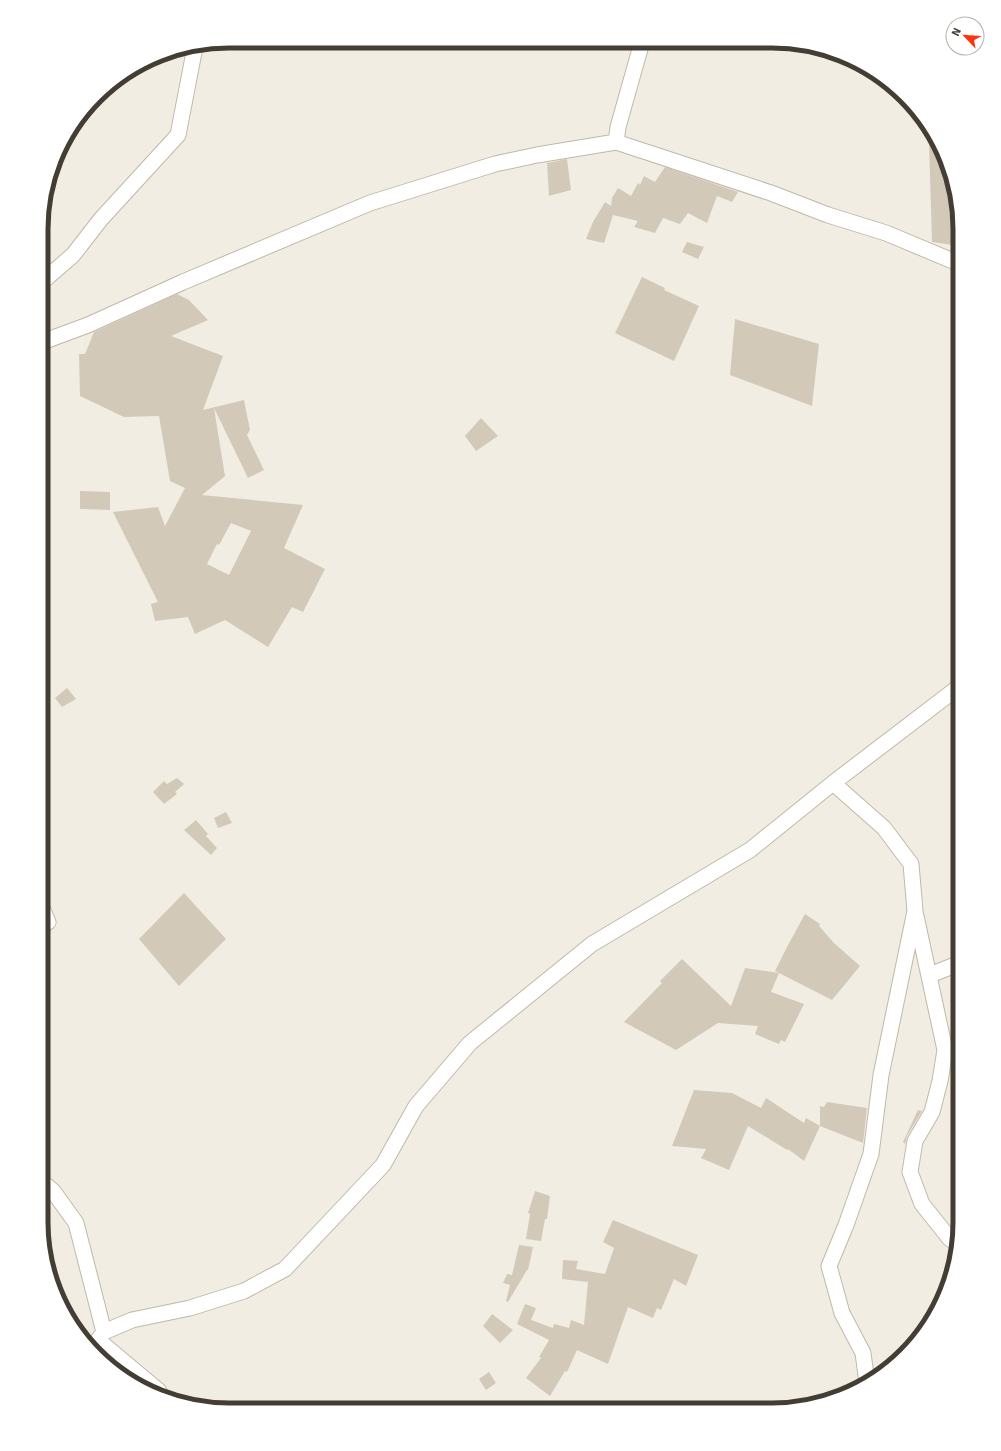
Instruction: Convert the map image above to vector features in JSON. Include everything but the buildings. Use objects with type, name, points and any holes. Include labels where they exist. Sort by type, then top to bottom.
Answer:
[{"type":"street","points":[[616,142],[618,127],[640,48]]},
{"type":"street","points":[[48,276],[73,255],[101,219],[178,135],[194,51]]},
{"type":"street","points":[[48,340],[88,325],[183,282],[370,203],[495,164],[537,155],[616,142],[771,193],[828,215],[886,233],[953,261]]},
{"type":"street","points":[[96,1340],[132,1320],[190,1308],[244,1291],[285,1269],[383,1165],[416,1106],[470,1043],[592,944],[750,850],[833,783],[953,691]]},
{"type":"street","points":[[833,783],[884,828],[911,864],[915,911],[945,1050],[940,1081],[932,1112],[915,1141],[910,1172],[922,1204],[952,1240]]},
{"type":"street","points":[[866,1376],[863,1353],[842,1313],[829,1266],[846,1225],[871,1154],[881,1075],[915,911]]},
{"type":"street","points":[[930,975],[953,966]]},
{"type":"street","points":[[48,1187],[53,1191],[76,1223],[96,1340],[152,1385]]}]
